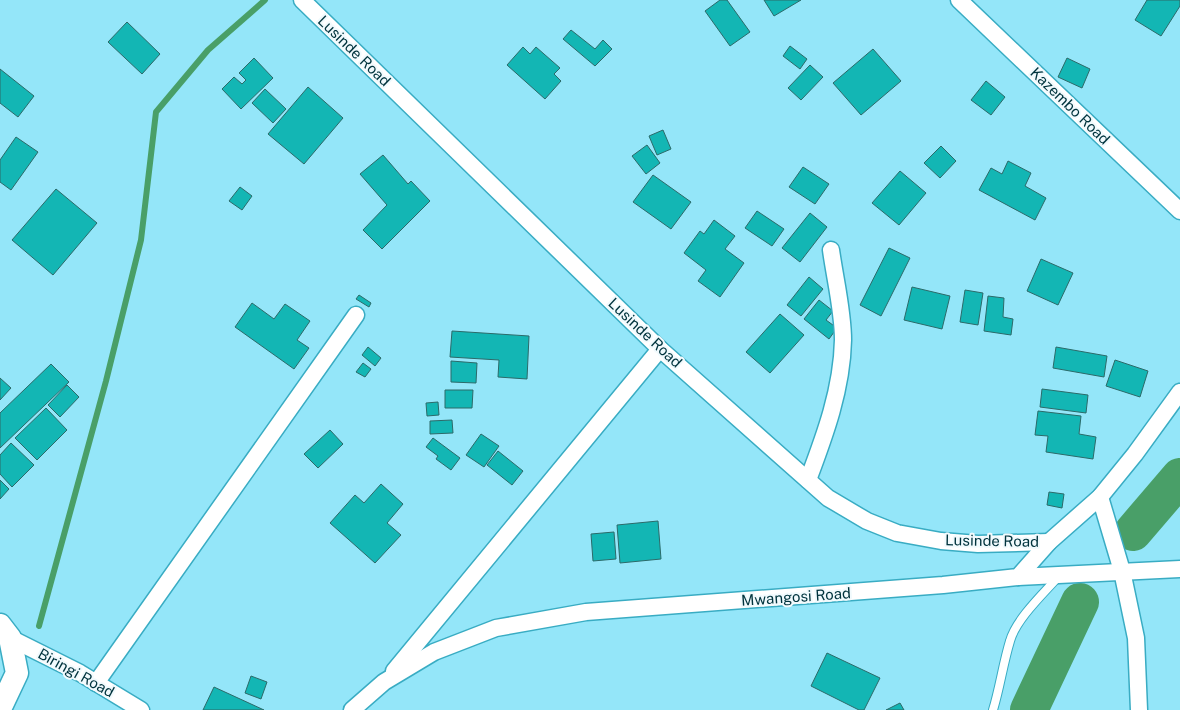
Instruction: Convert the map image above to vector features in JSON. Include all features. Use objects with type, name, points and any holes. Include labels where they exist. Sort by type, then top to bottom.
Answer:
[{"type":"main road","points":[[0,709],[17,673],[5,631]]},
{"type":"street","name":"Lusinde Road","points":[[302,0],[660,349],[828,498],[866,522],[897,533],[941,541],[978,544],[1049,542]]},
{"type":"street","name":"Kazembo Road","points":[[959,0],[1180,211]]},
{"type":"street","points":[[808,480],[828,426],[839,374],[843,339],[830,250]]},
{"type":"street","points":[[96,683],[356,315]]},
{"type":"street","points":[[384,682],[660,349]]},
{"type":"street","points":[[1018,577],[1049,542],[1100,497],[1135,454],[1180,392]]},
{"type":"street","points":[[1100,497],[1122,571],[1136,638],[1139,710]]},
{"type":"street","name":"Mwangosi Road","points":[[352,710],[384,682],[434,652],[496,628],[586,612],[943,585],[1018,577],[1180,569]]},
{"type":"street","name":"Biringi Road","points":[[5,631],[141,710]]},
{"type":"lane","points":[[993,710],[1002,682],[1010,640],[1017,627],[1061,574]]},
{"type":"building","points":[[720,0],[727,0],[750,32],[730,46],[705,11]]},
{"type":"building","points":[[764,0],[801,0],[774,16]]},
{"type":"building","points":[[1147,0],[1180,0],[1180,6],[1161,36],[1135,20]]},
{"type":"building","points":[[127,22],[160,54],[142,74],[108,42]]},
{"type":"building","points":[[571,30],[595,49],[603,40],[612,49],[595,66],[563,39]]},
{"type":"building","points":[[790,46],[807,59],[800,69],[783,56]]},
{"type":"building","points":[[523,47],[530,54],[536,47],[560,68],[554,74],[561,81],[545,99],[507,65]]},
{"type":"building","points":[[873,49],[901,81],[861,115],[833,83]]},
{"type":"building","points":[[254,58],[273,78],[241,109],[222,89],[234,77],[242,84],[246,80],[239,73]]},
{"type":"building","points":[[1067,58],[1090,69],[1082,88],[1058,77]]},
{"type":"building","points":[[810,65],[823,77],[801,100],[788,88]]},
{"type":"building","points":[[0,69],[34,96],[18,117],[0,103]]},
{"type":"building","points":[[986,81],[1005,97],[991,115],[971,100]]},
{"type":"building","points":[[308,87],[343,118],[304,164],[268,134]]},
{"type":"building","points":[[265,89],[286,109],[273,123],[252,103]]},
{"type":"building","points":[[663,130],[671,149],[657,155],[649,136]]},
{"type":"building","points":[[16,137],[38,152],[11,190],[0,182],[0,160]]},
{"type":"building","points":[[647,145],[660,163],[646,174],[632,156]]},
{"type":"building","points":[[941,146],[956,161],[940,178],[924,163]]},
{"type":"building","points":[[383,155],[408,184],[411,181],[430,201],[382,249],[363,230],[387,205],[360,174]]},
{"type":"building","points":[[1008,161],[1031,173],[1025,186],[1046,198],[1035,220],[979,190],[991,168],[1002,174]]},
{"type":"building","points":[[803,167],[829,184],[815,204],[789,187]]},
{"type":"building","points":[[900,171],[926,193],[899,225],[872,203]]},
{"type":"building","points":[[653,175],[691,202],[671,229],[633,202]]},
{"type":"building","points":[[240,187],[252,196],[242,210],[229,201]]},
{"type":"building","points":[[56,189],[97,223],[53,275],[12,240]]},
{"type":"building","points":[[757,211],[784,229],[772,246],[745,228]]},
{"type":"building","points":[[810,213],[827,227],[800,262],[782,248]]},
{"type":"building","points":[[714,220],[735,236],[725,249],[744,263],[720,297],[698,281],[706,270],[684,253],[700,231],[704,234]]},
{"type":"building","points":[[889,248],[910,258],[881,316],[860,305]]},
{"type":"building","points":[[1041,259],[1073,273],[1058,305],[1027,291]]},
{"type":"building","points":[[809,277],[823,289],[801,316],[787,305]]},
{"type":"building","points":[[912,287],[950,296],[942,329],[904,320]]},
{"type":"building","points":[[965,290],[983,293],[978,325],[960,322]]},
{"type":"building","points":[[359,295],[371,303],[369,307],[356,299]]},
{"type":"building","points":[[988,296],[1004,298],[1003,317],[1013,319],[1011,335],[984,331]]},
{"type":"building","points":[[819,300],[833,311],[826,320],[837,328],[829,339],[804,319]]},
{"type":"building","points":[[252,303],[274,319],[285,304],[310,321],[297,340],[309,348],[294,369],[235,327]]},
{"type":"building","points":[[780,314],[804,335],[770,373],[746,352]]},
{"type":"building","points":[[452,331],[529,336],[527,379],[498,377],[499,360],[450,357]]},
{"type":"building","points":[[368,347],[381,358],[375,366],[362,355]]},
{"type":"building","points":[[1056,347],[1107,356],[1104,377],[1053,368]]},
{"type":"building","points":[[1115,360],[1148,371],[1140,397],[1106,386]]},
{"type":"building","points":[[451,361],[477,363],[476,383],[451,382]]},
{"type":"building","points":[[363,363],[371,369],[365,377],[356,372]]},
{"type":"building","points":[[51,364],[69,382],[0,448],[0,413]]},
{"type":"building","points":[[0,378],[11,388],[0,400]]},
{"type":"building","points":[[67,385],[79,397],[60,417],[48,405]]},
{"type":"building","points":[[1042,389],[1088,395],[1086,413],[1040,407]]},
{"type":"building","points":[[445,390],[473,390],[472,408],[445,408]]},
{"type":"building","points":[[438,402],[439,415],[427,416],[426,403]]},
{"type":"building","points":[[46,408],[67,430],[37,460],[15,438]]},
{"type":"building","points":[[1038,411],[1081,416],[1079,434],[1096,437],[1093,459],[1046,452],[1048,436],[1035,435]]},
{"type":"building","points":[[452,420],[453,433],[430,434],[430,421]]},
{"type":"building","points":[[330,430],[343,444],[318,468],[304,454]]},
{"type":"building","points":[[481,434],[499,446],[484,467],[466,455]]},
{"type":"building","points":[[433,438],[460,458],[451,470],[436,459],[438,456],[426,447]]},
{"type":"building","points":[[11,443],[34,465],[12,487],[0,474],[0,455]]},
{"type":"building","points":[[498,451],[523,471],[512,485],[487,465]]},
{"type":"building","points":[[0,480],[9,489],[0,499]]},
{"type":"building","points":[[381,484],[403,504],[387,523],[401,535],[375,563],[330,523],[355,495],[364,503]]},
{"type":"building","points":[[1049,492],[1064,494],[1062,508],[1047,505]]},
{"type":"building","points":[[658,521],[661,559],[620,563],[617,525]]},
{"type":"building","points":[[614,532],[616,559],[593,561],[591,534]]},
{"type":"building","points":[[827,653],[880,678],[864,710],[859,710],[811,686]]},
{"type":"building","points":[[251,676],[267,682],[261,699],[245,693]]},
{"type":"building","points":[[214,687],[264,710],[203,710]]},
{"type":"building","points":[[900,703],[904,710],[886,710]]},
{"type":"waterway","points":[[39,626],[106,381],[141,240],[156,112],[208,50],[265,0]]},
{"type":"waterway","points":[[1133,532],[1180,477]]},
{"type":"waterway","points":[[1029,710],[1080,602]]}]
